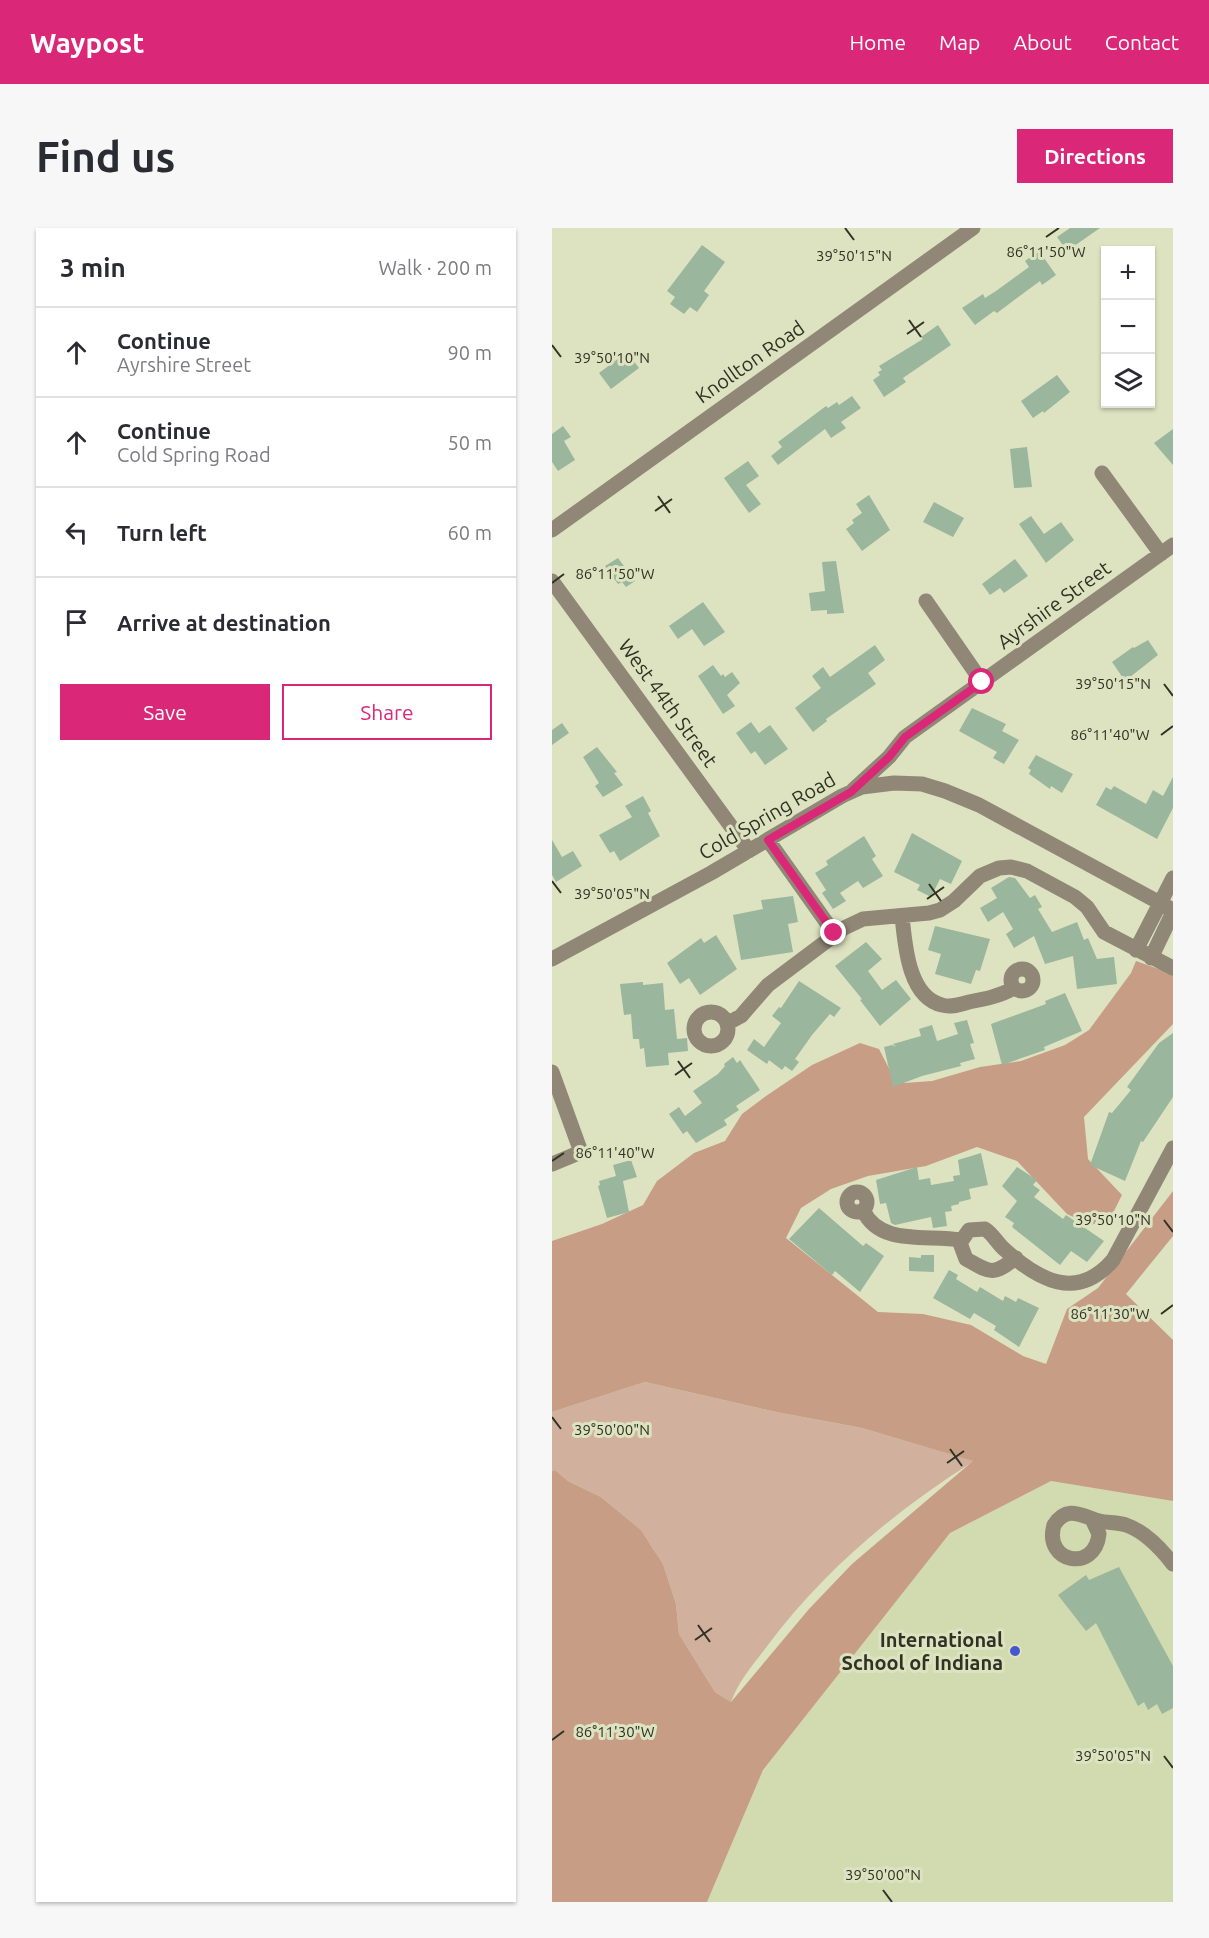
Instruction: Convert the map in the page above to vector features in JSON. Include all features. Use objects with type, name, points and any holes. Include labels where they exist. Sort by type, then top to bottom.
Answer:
[{"type":"street","name":"Knollton Road","points":[[552,530],[973,228]]},
{"type":"street","points":[[1102,473],[1167,549]]},
{"type":"street","name":"Ayrshire Street","points":[[851,792],[889,757],[905,737],[1167,549]]},
{"type":"street","name":"West 44th Street","points":[[552,581],[749,850]]},
{"type":"street","points":[[926,601],[982,682]]},
{"type":"street","name":"Cold Spring Road","points":[[552,959],[851,792],[878,784],[904,783],[945,790],[979,805],[1169,908]]},
{"type":"street","points":[[768,840],[834,933]]},
{"type":"street","points":[[728,1023],[741,1016],[768,985],[834,933],[863,919],[940,910],[951,904],[984,873],[999,868],[1016,867],[1075,897],[1087,907],[1104,932],[1173,968]]},
{"type":"street","points":[[1151,958],[1169,908],[1173,878]]},
{"type":"street","points":[[1136,950],[1169,908]]},
{"type":"street","points":[[902,916],[905,949],[912,975],[925,995],[935,1003],[947,1006],[993,998],[1014,987]]},
{"type":"street","points":[[552,1072],[581,1152],[552,1164]]},
{"type":"street","points":[[1016,1258],[998,1271],[990,1272],[966,1259],[960,1249],[961,1240],[971,1229],[985,1229],[1002,1248],[1050,1281],[1069,1284],[1082,1282],[1099,1275],[1113,1260],[1173,1148]]},
{"type":"street","points":[[863,1210],[873,1224],[889,1236],[946,1237],[961,1240]]},
{"type":"street","points":[[1077,1512],[1092,1518],[1105,1529],[1095,1550],[1081,1558],[1066,1558],[1056,1549],[1052,1533],[1058,1518],[1077,1512]]},
{"type":"street","points":[[1105,1529],[1126,1525],[1145,1536],[1173,1564]]},
{"type":"shaded area","points":[[1136,961],[1173,974],[1173,1024],[1084,1117],[1088,1159],[1122,1195],[1110,1219],[1090,1225],[1067,1214],[1017,1161],[977,1147],[926,1166],[868,1176],[831,1189],[801,1208],[786,1238],[878,1312],[923,1314],[971,1325],[1023,1356],[1046,1364],[1067,1309],[1098,1288],[1173,1191],[1173,1236],[1126,1294],[1173,1340],[1173,1501],[1051,1481],[950,1533],[763,1770],[707,1902],[552,1902],[552,1471],[555,1470],[568,1481],[601,1497],[641,1530],[663,1564],[676,1604],[679,1634],[715,1692],[731,1702],[809,1609],[852,1564],[973,1461],[862,1428],[776,1412],[645,1382],[552,1412],[552,1241],[602,1224],[643,1205],[657,1181],[694,1153],[725,1141],[742,1114],[812,1065],[860,1043],[879,1049],[894,1078],[904,1083],[932,1081],[980,1067],[1021,1061],[1065,1045],[1089,1030],[1131,973]]},
{"type":"shaded area","points":[[645,1382],[776,1412],[862,1428],[974,1461],[916,1500],[837,1567],[768,1645],[743,1679],[731,1702],[715,1692],[679,1634],[676,1604],[663,1564],[641,1530],[601,1497],[568,1481],[555,1470],[552,1471],[552,1412]]},
{"type":"shaded area","name":"International School of Indiana","points":[[1051,1481],[1173,1501],[1173,1902],[707,1902],[763,1770],[950,1533]]},
{"type":"building","points":[[1070,228],[1100,228],[1067,251],[1057,237]]},
{"type":"building","points":[[702,245],[725,262],[704,291],[709,295],[697,312],[690,307],[684,314],[670,304],[675,297],[667,291]]},
{"type":"building","points":[[1039,251],[1056,275],[1042,285],[1040,281],[997,313],[994,311],[975,325],[962,308],[983,294],[985,298],[1029,267],[1025,261]]},
{"type":"building","points":[[938,325],[951,345],[903,378],[906,382],[884,397],[873,380],[880,375],[878,372],[882,370],[879,366],[923,339],[921,337]]},
{"type":"building","points":[[627,352],[639,368],[611,389],[599,373]]},
{"type":"building","points":[[1057,375],[1070,392],[1044,413],[1043,411],[1033,418],[1021,401]]},
{"type":"building","points":[[852,396],[861,408],[841,422],[846,428],[831,438],[825,429],[778,465],[771,456],[782,447],[778,442],[826,406],[828,408],[837,402],[839,405]]},
{"type":"building","points":[[563,426],[571,437],[564,441],[575,460],[558,471],[552,462],[552,434]]},
{"type":"building","points":[[1173,429],[1173,465],[1154,443]]},
{"type":"building","points":[[1027,447],[1032,487],[1014,488],[1010,449]]},
{"type":"building","points":[[748,461],[759,476],[746,485],[761,504],[749,513],[724,478]]},
{"type":"building","points":[[869,495],[890,530],[862,551],[846,529],[854,523],[852,520],[862,513],[856,504]]},
{"type":"building","points":[[934,502],[964,518],[953,537],[923,522]]},
{"type":"building","points":[[1031,516],[1044,534],[1061,522],[1074,540],[1046,563],[1019,524]]},
{"type":"building","points":[[618,558],[635,581],[626,587],[622,582],[618,584],[605,566]]},
{"type":"building","points":[[1015,559],[1028,576],[1004,593],[1000,588],[990,595],[982,584]]},
{"type":"building","points":[[836,561],[844,613],[827,614],[827,610],[811,611],[809,593],[825,591],[822,562]]},
{"type":"building","points":[[703,602],[725,632],[704,646],[692,629],[678,639],[669,626]]},
{"type":"building","points":[[1148,640],[1158,655],[1125,681],[1112,662],[1133,647]]},
{"type":"building","points":[[875,645],[885,660],[868,673],[876,684],[826,719],[827,721],[813,732],[795,708],[821,688],[812,676],[823,667],[830,677]]},
{"type":"building","points":[[713,665],[721,676],[723,674],[725,677],[732,672],[740,683],[727,695],[735,706],[723,714],[698,676]]},
{"type":"building","points":[[972,708],[1006,724],[1002,731],[1019,740],[1004,764],[993,758],[997,752],[959,731]]},
{"type":"building","points":[[751,722],[759,733],[770,725],[788,749],[765,765],[755,751],[751,754],[736,733]]},
{"type":"building","points":[[562,723],[569,733],[552,745],[552,730]]},
{"type":"building","points":[[597,747],[617,772],[614,773],[623,785],[603,797],[595,786],[599,783],[583,757]]},
{"type":"building","points":[[1036,755],[1073,774],[1062,793],[1051,786],[1050,789],[1029,774],[1031,770],[1028,768]]},
{"type":"building","points":[[1173,777],[1173,808],[1157,839],[1096,805],[1106,787],[1111,790],[1114,786],[1146,804],[1153,790],[1163,796]]},
{"type":"building","points":[[643,796],[651,811],[648,813],[660,836],[620,861],[614,851],[610,853],[599,835],[632,817],[625,806]]},
{"type":"building","points":[[912,833],[962,861],[951,884],[940,879],[931,897],[917,890],[920,885],[894,872]]},
{"type":"building","points":[[864,836],[876,856],[872,859],[883,876],[863,888],[858,881],[840,893],[846,901],[833,909],[822,893],[826,890],[815,873],[828,865],[826,861]]},
{"type":"building","points":[[552,840],[562,857],[573,851],[582,866],[556,882],[552,875]]},
{"type":"building","points":[[1009,877],[1015,878],[1030,898],[1035,895],[1042,907],[1038,909],[1052,932],[1077,922],[1084,940],[1088,938],[1097,959],[1114,957],[1117,984],[1077,989],[1073,956],[1045,964],[1034,936],[1014,948],[1006,934],[1013,929],[1003,912],[988,922],[980,908],[997,898],[991,888]]},
{"type":"building","points":[[793,896],[798,922],[788,924],[793,952],[741,960],[733,915],[763,909],[761,900]]},
{"type":"building","points":[[935,926],[990,939],[980,971],[976,970],[971,984],[935,974],[941,954],[928,950]]},
{"type":"building","points":[[716,935],[737,969],[700,995],[689,978],[680,984],[667,963],[701,938],[704,943]]},
{"type":"building","points":[[866,942],[882,959],[868,971],[882,990],[896,980],[911,999],[880,1026],[860,1000],[862,999],[835,966]]},
{"type":"building","points":[[799,981],[841,1008],[834,1017],[830,1014],[812,1035],[795,1059],[799,1062],[792,1071],[785,1066],[782,1070],[769,1060],[767,1064],[747,1050],[754,1039],[764,1047],[781,1023],[772,1016],[779,1007],[781,1008]]},
{"type":"building","points":[[643,982],[643,985],[663,983],[665,1010],[674,1009],[677,1039],[687,1038],[688,1051],[668,1053],[669,1065],[646,1067],[644,1048],[640,1049],[639,1039],[633,1039],[631,1014],[624,1015],[620,984]]},
{"type":"building","points":[[1065,993],[1082,1031],[1044,1047],[1045,1050],[1002,1065],[991,1024],[1046,1004],[1045,1001]]},
{"type":"building","points":[[967,1020],[974,1043],[970,1044],[975,1059],[960,1063],[961,1066],[922,1076],[893,1087],[884,1047],[892,1045],[896,1047],[893,1044],[921,1036],[919,1029],[932,1025],[937,1041],[958,1034],[954,1023]]},
{"type":"building","points":[[1173,1033],[1173,1097],[1143,1142],[1141,1141],[1125,1181],[1090,1165],[1109,1112],[1112,1113],[1131,1090],[1127,1087],[1159,1043]]},
{"type":"building","points":[[733,1057],[737,1063],[740,1060],[760,1090],[736,1106],[739,1110],[724,1120],[727,1125],[696,1143],[687,1131],[683,1134],[669,1114],[679,1107],[685,1116],[702,1103],[693,1091],[718,1074],[725,1066],[724,1064]]},
{"type":"building","points":[[981,1153],[988,1185],[969,1189],[971,1199],[951,1206],[952,1211],[945,1212],[947,1226],[933,1228],[931,1217],[895,1225],[891,1223],[886,1203],[880,1204],[876,1180],[917,1167],[919,1180],[930,1178],[931,1185],[954,1181],[953,1176],[960,1175],[958,1160]]},
{"type":"building","points":[[631,1160],[637,1177],[623,1181],[629,1212],[607,1218],[598,1186],[599,1181],[616,1176],[613,1165]]},
{"type":"building","points":[[1017,1167],[1037,1180],[1033,1185],[1040,1190],[1034,1197],[1063,1219],[1066,1215],[1104,1241],[1087,1262],[1071,1251],[1060,1265],[1012,1227],[1014,1223],[1005,1217],[1017,1201],[1002,1186]]},
{"type":"building","points":[[819,1208],[863,1246],[866,1243],[884,1256],[860,1292],[835,1271],[832,1275],[789,1239]]},
{"type":"building","points":[[921,1255],[934,1255],[934,1272],[909,1271],[909,1257],[921,1258]]},
{"type":"building","points":[[949,1270],[958,1275],[956,1279],[977,1292],[980,1287],[1003,1301],[1005,1296],[1016,1302],[1018,1298],[1039,1308],[1019,1347],[994,1330],[996,1326],[974,1313],[970,1319],[933,1298]]},
{"type":"building","points":[[1119,1567],[1173,1666],[1173,1708],[1162,1714],[1157,1704],[1148,1710],[1144,1702],[1138,1706],[1096,1623],[1086,1631],[1058,1595],[1086,1575],[1089,1580]]},
{"type":"place","name":"International School of Indiana","points":[[1015,1651]]},
{"type":"route","points":[[834,933],[768,840],[851,792],[889,757],[905,737],[982,682]]}]
